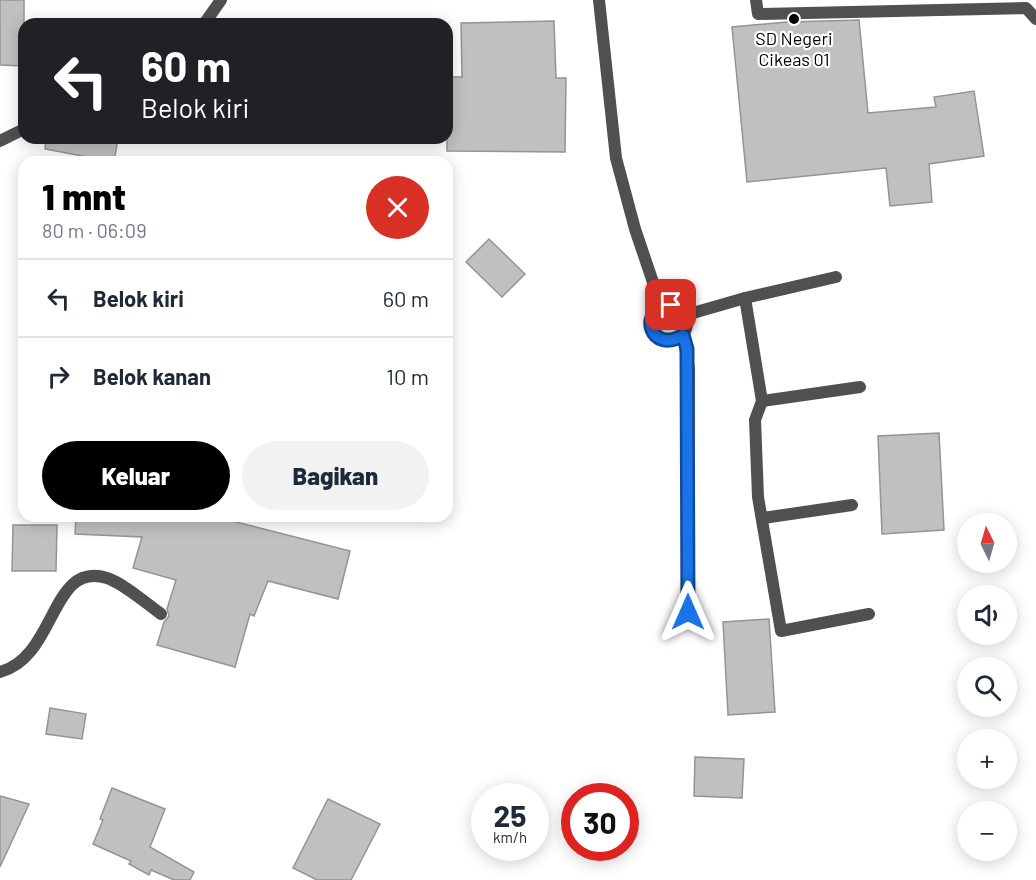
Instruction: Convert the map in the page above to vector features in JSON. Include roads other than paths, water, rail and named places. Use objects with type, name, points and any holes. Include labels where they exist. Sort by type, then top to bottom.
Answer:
[{"type":"street","points":[[208,18],[221,0]]},
{"type":"street","points":[[599,0],[616,158],[635,229],[662,306]]},
{"type":"street","points":[[756,0],[758,15],[1026,4],[1036,19]]},
{"type":"street","points":[[1,139],[18,132]]},
{"type":"street","points":[[686,315],[745,298],[836,277]]},
{"type":"street","points":[[745,298],[762,401],[755,420],[758,497],[781,631],[869,614]]},
{"type":"street","points":[[671,305],[680,308],[686,315],[687,326],[683,335],[674,341],[663,341],[654,334],[650,324],[653,313],[662,306],[671,305]]},
{"type":"street","points":[[683,335],[689,369],[688,612]]},
{"type":"street","points":[[762,401],[860,387]]},
{"type":"street","points":[[763,518],[852,506]]},
{"type":"street","points":[[0,672],[20,664],[40,641],[63,593],[74,581],[90,576],[108,578],[161,614]]},
{"type":"place","name":"SD Negeri Cikeas 01","points":[[794,19]]}]
